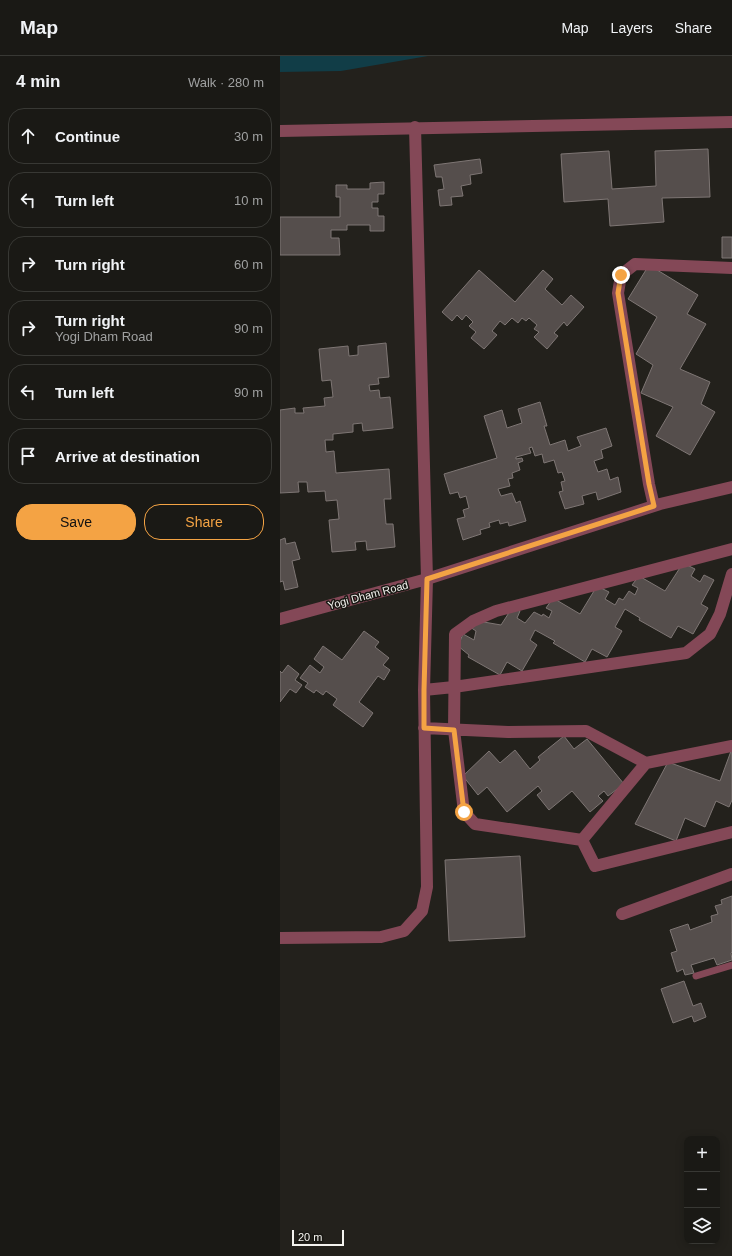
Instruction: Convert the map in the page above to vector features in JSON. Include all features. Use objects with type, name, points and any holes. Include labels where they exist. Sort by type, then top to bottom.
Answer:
[{"type":"street","points":[[280,131],[732,122]]},
{"type":"street","points":[[280,938],[381,937],[404,930],[422,911],[427,887],[424,690],[427,579],[415,128]]},
{"type":"street","points":[[654,506],[649,484],[618,293],[621,275],[635,264],[732,268]]},
{"type":"street","name":"Yogi Dham Road","points":[[280,619],[427,579],[654,506],[732,487]]},
{"type":"street","points":[[582,840],[476,824],[464,812],[454,730],[455,634],[473,621],[496,611],[732,549]]},
{"type":"street","points":[[424,690],[454,687],[686,653],[710,634],[720,614],[732,574]]},
{"type":"street","points":[[424,728],[508,732],[586,731],[646,763]]},
{"type":"street","points":[[582,840],[646,763],[732,746]]},
{"type":"street","points":[[582,840],[595,866],[732,832]]},
{"type":"street","points":[[622,914],[732,874]]},
{"type":"lane","points":[[696,976],[732,965]]},
{"type":"water","points":[[280,56],[428,56],[341,71],[280,72]]},
{"type":"building","points":[[708,149],[710,197],[662,198],[664,222],[610,226],[608,199],[564,202],[561,154],[609,151],[612,189],[656,186],[655,151]]},
{"type":"building","points":[[480,159],[482,173],[470,175],[471,184],[461,186],[463,196],[451,197],[452,205],[440,206],[438,190],[444,189],[442,177],[436,177],[434,165]]},
{"type":"building","points":[[384,182],[384,194],[378,194],[378,202],[372,202],[372,208],[378,208],[378,216],[384,216],[384,231],[370,231],[370,225],[347,225],[347,230],[331,230],[331,238],[339,238],[340,255],[280,255],[280,217],[340,217],[340,197],[336,197],[336,185],[347,185],[347,189],[370,189],[370,183]]},
{"type":"building","points":[[722,237],[732,237],[732,258],[722,258]]},
{"type":"building","points":[[649,265],[698,295],[687,314],[706,324],[680,369],[710,382],[701,404],[715,412],[690,455],[656,436],[673,407],[641,393],[653,365],[636,354],[657,317],[628,299]]},
{"type":"building","points":[[479,270],[515,302],[543,270],[553,279],[545,289],[562,305],[571,295],[584,307],[567,326],[564,322],[554,333],[558,336],[547,349],[534,337],[539,332],[534,329],[537,325],[529,318],[526,321],[522,318],[518,323],[512,318],[505,325],[500,321],[492,331],[497,335],[484,349],[471,338],[476,332],[469,326],[473,322],[466,315],[462,320],[457,315],[452,321],[442,312]]},
{"type":"building","points":[[386,343],[389,377],[378,378],[379,384],[369,385],[370,391],[379,390],[380,398],[390,397],[393,428],[363,431],[362,423],[353,424],[353,432],[333,434],[333,440],[325,440],[326,452],[334,451],[336,473],[389,469],[391,499],[384,499],[386,524],[393,524],[395,547],[367,550],[366,541],[355,542],[356,550],[332,552],[329,520],[339,519],[337,500],[326,501],[325,491],[308,492],[307,482],[298,482],[299,492],[280,493],[280,410],[295,408],[295,413],[304,413],[303,408],[325,406],[324,398],[333,397],[331,380],[322,381],[319,349],[348,346],[349,356],[358,355],[358,346]]},
{"type":"building","points":[[540,402],[547,426],[544,426],[550,445],[565,440],[568,451],[581,446],[577,437],[606,428],[612,446],[601,450],[603,458],[594,461],[598,472],[607,469],[610,480],[618,477],[621,492],[598,500],[596,492],[582,496],[584,504],[565,509],[559,492],[563,491],[561,482],[565,481],[562,472],[558,473],[554,460],[544,463],[542,454],[535,456],[532,447],[529,448],[531,453],[516,457],[516,459],[522,458],[523,461],[518,463],[520,470],[512,473],[513,478],[508,479],[510,486],[498,489],[501,496],[512,493],[516,503],[520,501],[526,521],[509,526],[508,522],[500,524],[499,520],[489,523],[490,527],[480,530],[481,534],[463,540],[457,519],[465,517],[463,510],[469,508],[466,496],[460,498],[458,492],[450,494],[444,474],[497,458],[484,416],[502,410],[507,428],[522,423],[518,409]]},
{"type":"building","points":[[285,538],[286,544],[295,542],[300,559],[292,561],[298,587],[285,590],[283,581],[280,582],[280,540]]},
{"type":"building","points":[[683,563],[695,569],[691,576],[700,582],[704,575],[714,580],[701,604],[708,608],[693,634],[678,626],[671,638],[639,620],[640,618],[625,609],[615,627],[622,631],[607,657],[592,649],[585,662],[553,643],[555,641],[535,630],[530,640],[537,645],[522,671],[507,662],[500,675],[468,657],[469,655],[458,646],[463,634],[474,640],[476,631],[470,627],[478,621],[501,625],[512,608],[520,611],[517,618],[525,623],[534,612],[542,616],[543,614],[549,618],[552,611],[546,608],[553,598],[580,614],[597,586],[609,592],[605,599],[615,605],[619,598],[623,600],[629,591],[635,595],[638,588],[632,585],[639,576],[665,591]]},
{"type":"building","points":[[364,631],[379,642],[375,647],[389,658],[383,665],[390,670],[384,680],[378,676],[359,702],[373,713],[363,727],[333,705],[337,699],[326,691],[323,695],[316,690],[314,693],[305,687],[308,683],[300,678],[310,665],[320,673],[324,667],[314,659],[323,646],[342,660]]},
{"type":"building","points":[[288,665],[299,674],[295,680],[302,685],[296,693],[290,689],[280,702],[280,671],[282,673]]},
{"type":"building","points":[[564,736],[574,749],[587,739],[624,784],[608,796],[604,791],[598,796],[603,801],[590,812],[572,791],[549,810],[537,795],[542,791],[538,786],[507,812],[487,787],[478,795],[463,776],[489,751],[500,763],[515,750],[530,769],[540,760],[538,757]]},
{"type":"building","points":[[731,751],[732,800],[729,807],[716,801],[705,827],[685,818],[676,841],[635,824],[668,762],[720,781]]},
{"type":"building","points":[[520,856],[525,937],[449,941],[445,860]]},
{"type":"building","points":[[732,896],[732,960],[717,965],[714,958],[691,965],[694,973],[685,975],[683,969],[677,972],[671,953],[677,951],[670,930],[688,924],[690,930],[712,922],[711,916],[718,914],[715,906],[722,904],[721,900]]},
{"type":"building","points":[[684,981],[693,1006],[701,1003],[706,1017],[694,1022],[692,1016],[673,1023],[661,989]]},
{"type":"route","points":[[464,812],[454,730],[424,728],[427,579],[654,506],[649,484],[618,293],[621,275]]}]
